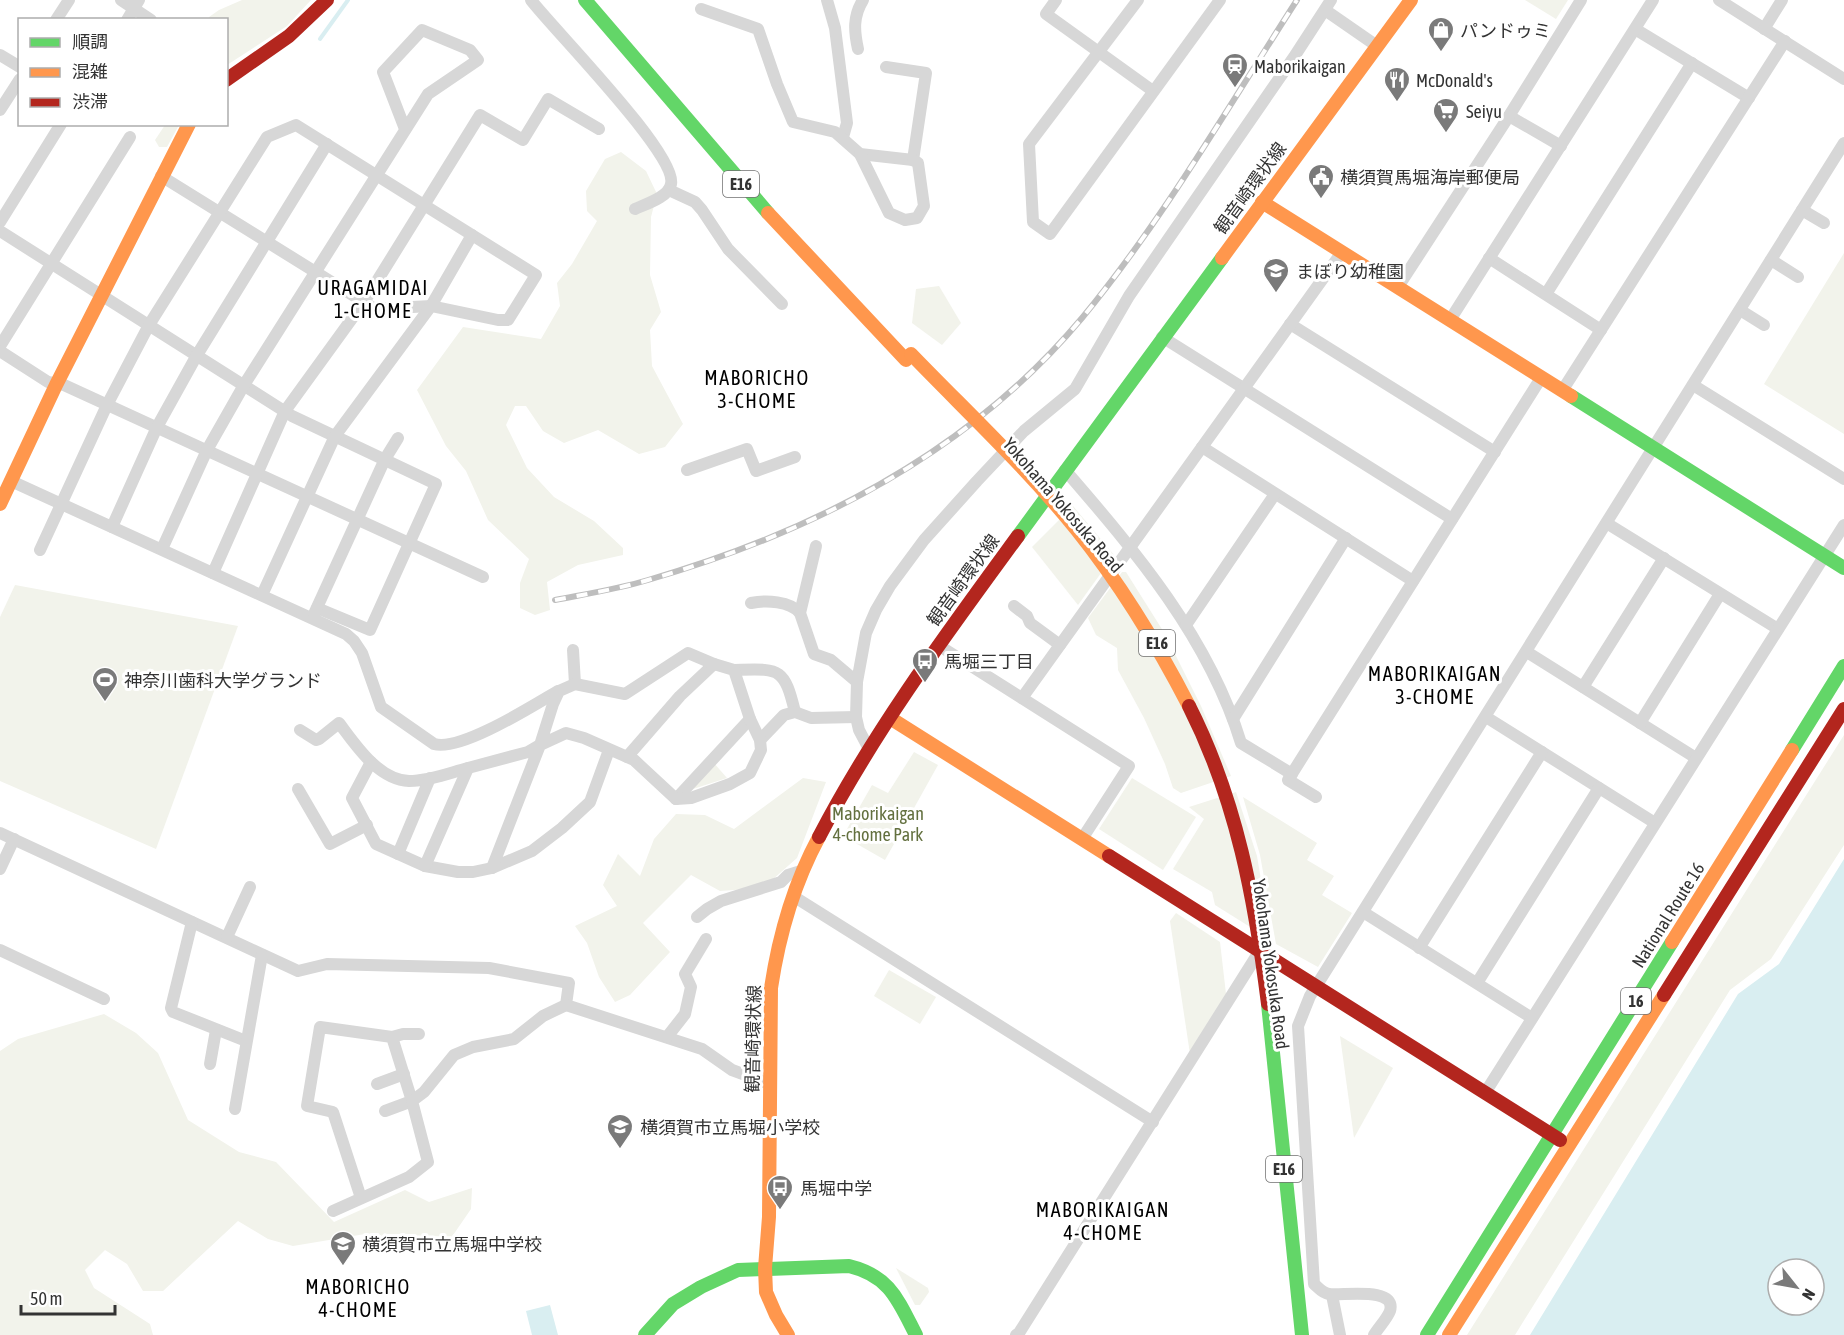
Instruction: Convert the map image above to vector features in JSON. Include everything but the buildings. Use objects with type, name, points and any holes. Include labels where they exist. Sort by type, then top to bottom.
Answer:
[{"type":"main road","points":[[228,79],[289,36],[327,0]]},
{"type":"main road","name":"Yokohama Yokosuka Road","points":[[585,0],[745,188],[909,357]]},
{"type":"main road","name":"Yokohama Yokosuka Road","points":[[595,0],[724,153],[1067,531],[1113,589],[1166,672],[1189,719],[1208,766],[1228,826],[1249,916],[1264,1004],[1302,1335]]},
{"type":"main road","name":"観音崎環状線","points":[[788,1335],[766,1292],[772,966],[793,896],[829,816],[869,749],[938,645],[1411,0]]},
{"type":"main road","points":[[0,504],[56,385],[188,126]]},
{"type":"main road","points":[[1262,202],[1844,568]]},
{"type":"main road","name":"National Route 16","points":[[1427,1335],[1844,666]]},
{"type":"main road","name":"16","points":[[1449,1335],[1844,710]]},
{"type":"main road","points":[[890,718],[1569,1146]]},
{"type":"main road","name":"Yokohama Yokosuka Road","points":[[1264,1004],[1292,1335]]},
{"type":"main road","points":[[645,1335],[673,1305],[701,1287],[738,1270],[849,1266],[865,1268],[891,1287],[916,1335]]},
{"type":"street","points":[[58,18],[69,0]]},
{"type":"street","points":[[120,0],[136,4],[149,18]]},
{"type":"street","points":[[531,0],[549,23],[598,75],[663,158],[671,176],[672,183],[669,190],[635,209]]},
{"type":"street","points":[[827,0],[835,28],[847,123],[843,137]]},
{"type":"street","points":[[858,49],[854,31],[857,9],[863,0]]},
{"type":"street","points":[[1056,0],[1046,14],[1153,91]]},
{"type":"street","points":[[1138,0],[1029,144],[1033,222],[1050,234],[1220,0]]},
{"type":"street","points":[[1398,287],[1581,0]]},
{"type":"street","points":[[1450,320],[1653,0]]},
{"type":"street","points":[[1719,0],[1844,79]]},
{"type":"street","points":[[1764,29],[1782,0]]},
{"type":"street","points":[[128,18],[136,4]]},
{"type":"street","points":[[869,749],[859,730],[856,717],[857,682],[866,633],[890,586],[924,540],[977,481],[1024,431],[1075,389],[1135,286],[1328,5],[1377,46]]},
{"type":"street","points":[[701,9],[758,29],[793,122],[835,132],[843,137],[860,154],[889,213],[905,220],[917,218],[924,207],[918,163],[913,160],[860,154]]},
{"type":"street","points":[[835,28],[855,22]]},
{"type":"street","points":[[1635,29],[1749,98]]},
{"type":"street","points":[[162,549],[207,450],[244,385],[428,94],[478,60],[470,50],[422,30],[383,72],[405,129]]},
{"type":"street","points":[[1562,391],[1785,41]]},
{"type":"street","points":[[0,55],[18,66]]},
{"type":"street","points":[[1546,294],[1692,63]]},
{"type":"street","points":[[886,67],[926,73],[913,160]]},
{"type":"street","points":[[0,110],[18,82]]},
{"type":"street","points":[[213,573],[285,411],[364,302],[480,115],[523,140],[548,99],[599,129]]},
{"type":"street","points":[[1509,116],[1561,146]]},
{"type":"street","points":[[40,550],[107,405],[149,324],[219,212],[267,137],[296,125],[536,275],[508,320],[430,306],[375,309],[315,272],[219,212],[161,176]]},
{"type":"street","points":[[0,222],[60,126]]},
{"type":"street","points":[[0,346],[129,137]]},
{"type":"street","points":[[1374,1335],[1390,1311],[1386,1297],[1378,1294],[1332,1295],[1323,1292],[1314,1284],[1298,1026],[1304,1010],[1802,210],[1839,162],[1844,143]]},
{"type":"street","points":[[112,527],[157,427],[197,355],[327,144]]},
{"type":"street","points":[[669,190],[694,202],[702,210],[728,249],[782,304]]},
{"type":"street","points":[[1802,210],[1824,223]]},
{"type":"street","points":[[0,231],[285,411],[436,484],[370,630],[262,595],[11,481]]},
{"type":"street","points":[[262,595],[335,436],[430,306],[472,235]]},
{"type":"street","points":[[728,249],[729,262]]},
{"type":"street","points":[[1022,698],[1342,252]]},
{"type":"street","points":[[1489,258],[1601,330]]},
{"type":"street","points":[[1771,260],[1798,277]]},
{"type":"street","points":[[1740,310],[1764,325]]},
{"type":"street","points":[[1290,324],[1495,452]]},
{"type":"street","points":[[1162,337],[1452,519]]},
{"type":"street","points":[[0,351],[32,373],[56,385],[64,385],[483,577]]},
{"type":"street","points":[[1316,797],[1288,780],[1541,378]]},
{"type":"street","points":[[1693,385],[1844,479]]},
{"type":"street","points":[[314,613],[385,459],[398,438]]},
{"type":"street","points":[[1202,447],[1413,581]]},
{"type":"street","points":[[687,470],[747,449],[756,471],[795,457]]},
{"type":"street","points":[[1065,470],[1131,547],[1186,625],[1233,718],[1240,743],[1292,774]]},
{"type":"street","points":[[1186,625],[1275,494]]},
{"type":"street","points":[[1608,524],[1778,629]]},
{"type":"street","points":[[1485,1093],[1844,525]]},
{"type":"street","points":[[1233,718],[1346,538]]},
{"type":"street","points":[[800,613],[816,546]]},
{"type":"street","points":[[1583,687],[1664,558]]},
{"type":"street","points":[[1640,723],[1720,594]]},
{"type":"street","points":[[751,603],[757,601],[790,604],[800,613],[814,654],[831,660],[857,682]]},
{"type":"street","points":[[1014,606],[1027,616],[1030,623],[1060,645]]},
{"type":"street","points":[[314,613],[346,634],[362,652],[384,711],[434,744],[442,746],[495,727],[575,684],[625,694],[688,653],[734,670],[767,669],[777,674],[785,680],[789,687],[795,712]]},
{"type":"street","points":[[938,645],[1129,766],[1082,839]]},
{"type":"street","points":[[573,650],[575,684]]},
{"type":"street","points":[[1527,652],[1696,758]]},
{"type":"street","points":[[627,757],[681,696],[714,664]]},
{"type":"street","points":[[300,730],[316,740],[339,723],[371,762],[395,778],[408,781],[430,778],[528,753],[566,733],[584,738],[634,760],[676,799],[691,798],[730,784],[750,773],[760,750],[760,740],[750,719],[734,670]]},
{"type":"street","points":[[492,868],[559,691]]},
{"type":"street","points":[[760,740],[784,716],[795,712],[811,718],[856,717]]},
{"type":"street","points":[[1486,717],[1656,823]]},
{"type":"street","points":[[676,799],[750,719]]},
{"type":"street","points":[[371,762],[352,798],[376,844],[425,866],[458,872],[492,868],[532,851],[590,802],[609,750]]},
{"type":"street","points":[[1419,948],[1542,752]]},
{"type":"street","points":[[425,866],[468,768]]},
{"type":"street","points":[[398,854],[430,778]]},
{"type":"street","points":[[1477,983],[1599,788]]},
{"type":"street","points":[[298,789],[330,844],[367,825]]},
{"type":"street","points":[[0,832],[298,971],[327,964],[489,968],[569,983],[566,1005]]},
{"type":"street","points":[[0,869],[14,839]]},
{"type":"street","points":[[698,917],[721,901],[781,882],[788,875],[804,870]]},
{"type":"street","points":[[227,937],[250,887]]},
{"type":"street","points":[[793,896],[1153,1122]]},
{"type":"street","points":[[1363,912],[1532,1018]]},
{"type":"street","points":[[192,922],[171,1008],[173,1012],[246,1041]]},
{"type":"street","points":[[667,1037],[685,1014],[691,987],[685,974],[706,939]]},
{"type":"street","points":[[0,950],[104,999]]},
{"type":"street","points":[[1019,1334],[1260,951]]},
{"type":"street","points":[[235,1109],[262,955]]},
{"type":"street","points":[[385,1111],[412,1101],[424,1092],[454,1055],[473,1047],[514,1039],[543,1016],[566,1005],[702,1048],[732,1070],[770,1084]]},
{"type":"street","points":[[361,1198],[333,1112],[307,1106],[320,1027],[392,1037],[419,1034]]},
{"type":"street","points":[[210,1064],[216,1030]]},
{"type":"street","points":[[333,1211],[409,1177],[428,1162],[392,1037]]},
{"type":"street","points":[[378,1084],[404,1074]]},
{"type":"street","points":[[1332,1295],[1340,1335]]},
{"type":"green space","points":[[242,0],[311,0],[287,26],[228,64],[228,18],[208,18],[219,10]]},
{"type":"green space","points":[[1525,0],[1568,0],[1556,19]]},
{"type":"green space","points":[[164,126],[178,126],[167,147],[159,147],[155,140]]},
{"type":"green space","points":[[621,152],[646,171],[657,194],[651,217],[650,275],[661,312],[650,330],[652,366],[683,424],[665,447],[639,454],[598,430],[564,443],[543,431],[526,406],[515,406],[506,425],[527,468],[554,497],[594,521],[623,548],[623,555],[578,565],[547,582],[550,610],[535,615],[520,608],[520,583],[529,559],[488,520],[466,471],[446,446],[417,390],[463,327],[541,339],[560,306],[557,283],[572,264],[597,221],[587,211],[586,191],[605,159]]},
{"type":"green space","points":[[1844,253],[1844,434],[1764,384]]},
{"type":"green space","points":[[939,286],[961,323],[942,345],[912,323],[916,289]]},
{"type":"green space","points":[[1073,506],[1114,555],[1078,605],[1032,547]]},
{"type":"green space","points":[[1122,572],[1126,572],[1165,634],[1201,706],[1231,776],[1181,793],[1173,788],[1144,718],[1118,670],[1117,648],[1096,635],[1088,618]]},
{"type":"green space","name":"神奈川歯科大学グランド","points":[[15,585],[238,626],[156,849],[0,781],[0,617]]},
{"type":"green space","points":[[1844,735],[1844,845],[1771,959],[1730,990],[1515,1335],[1467,1335]]},
{"type":"green space","name":"Maborikaigan 4-chome Park","points":[[914,752],[938,765],[885,860],[843,836],[872,785],[888,793]]},
{"type":"green space","points":[[713,762],[727,778],[693,789]]},
{"type":"green space","points":[[803,778],[826,782],[797,858],[763,888],[720,891],[691,875],[643,923],[670,952],[630,995],[615,1002],[599,977],[587,943],[575,926],[617,906],[603,885],[618,854],[640,876],[654,839],[676,814],[705,815],[734,829]]},
{"type":"green space","points":[[1132,778],[1196,817],[1163,870],[1099,829]]},
{"type":"green space","points":[[1236,792],[1257,856],[1271,940],[1215,905],[1212,892],[1173,869],[1204,819],[1189,807]]},
{"type":"green space","points":[[1243,797],[1317,843],[1307,860],[1334,876],[1322,895],[1352,913],[1318,967],[1276,944],[1260,855]]},
{"type":"green space","points":[[1176,913],[1220,942],[1226,994],[1190,1054],[1170,921]]},
{"type":"green space","points":[[889,970],[936,997],[920,1024],[874,996]]},
{"type":"green space","points":[[104,1014],[136,1033],[158,1053],[188,1120],[239,1152],[276,1162],[334,1222],[405,1190],[429,1202],[472,1188],[471,1209],[449,1241],[425,1241],[365,1234],[293,1246],[268,1239],[238,1221],[163,1291],[143,1291],[127,1264],[105,1250],[85,1270],[94,1288],[150,1324],[153,1335],[0,1335],[0,1051],[18,1039]]},
{"type":"green space","points":[[1340,1036],[1393,1068],[1354,1138]]},
{"type":"green space","points":[[896,1268],[928,1288],[929,1292],[920,1305],[915,1305]]},
{"type":"shaded area","points":[[1844,859],[1844,1335],[1530,1335],[1738,994],[1779,964]]},
{"type":"shaded area","points":[[550,1305],[558,1335],[532,1335],[526,1311]]},
{"type":"waterway","points":[[320,39],[348,0]]},
{"type":"railway","points":[[555,600],[648,580],[770,538],[828,512],[885,482],[939,448],[990,409],[1038,366],[1112,281],[1194,162],[1297,0]]},
{"type":"traffic: fast","points":[[585,0],[768,213]]},
{"type":"traffic: fast","points":[[1018,536],[1222,258]]},
{"type":"traffic: fast","points":[[1571,396],[1844,568]]},
{"type":"traffic: fast","points":[[1792,750],[1844,666]]},
{"type":"traffic: fast","points":[[1427,1335],[1672,942]]},
{"type":"traffic: fast","points":[[1268,1004],[1302,1335]]},
{"type":"traffic: fast","points":[[645,1335],[673,1304],[701,1287],[738,1270],[849,1266],[874,1276],[891,1291],[916,1335]]},
{"type":"traffic: slow","points":[[1222,258],[1411,0]]},
{"type":"traffic: slow","points":[[0,504],[56,385],[188,126]]},
{"type":"traffic: slow","points":[[1262,202],[1571,396]]},
{"type":"traffic: slow","points":[[768,213],[906,360]]},
{"type":"traffic: slow","points":[[911,354],[1017,462],[1077,530],[1138,615],[1189,706]]},
{"type":"traffic: slow","points":[[890,718],[1109,856]]},
{"type":"traffic: slow","points":[[1672,942],[1792,750]]},
{"type":"traffic: slow","points":[[788,1335],[766,1292],[771,988],[778,949],[794,892],[819,837]]},
{"type":"traffic: slow","points":[[1449,1335],[1664,995]]},
{"type":"traffic: jam","points":[[228,79],[289,36],[327,0]]},
{"type":"traffic: jam","points":[[819,837],[887,721],[1018,536]]},
{"type":"traffic: jam","points":[[1189,706],[1220,778],[1242,852],[1257,927],[1268,1004]]},
{"type":"traffic: jam","points":[[1664,995],[1844,709]]},
{"type":"traffic: jam","points":[[1109,856],[1560,1140]]},
{"type":"place","name":"パンドゥミ","points":[[1441,53]]},
{"type":"place","name":"Maborikaigan","points":[[1235,89]]},
{"type":"place","name":"McDonald's","points":[[1397,103]]},
{"type":"place","name":"Seiyu","points":[[1446,134]]},
{"type":"place","name":"横須賀馬堀海岸郵便局","points":[[1321,200]]},
{"type":"place","name":"まぼり幼稚園","points":[[1276,294]]},
{"type":"place","name":"馬堀三丁目","points":[[925,684]]},
{"type":"place","name":"神奈川歯科大学グランド","points":[[105,703]]},
{"type":"place","name":"横須賀市立馬堀小学校","points":[[620,1150]]},
{"type":"place","name":"馬堀中学","points":[[780,1211]]},
{"type":"place","name":"横須賀市立馬堀中学校","points":[[343,1267]]},
{"type":"district","name":"URAGAMIDAI 1-CHOME","points":[[373,298]]},
{"type":"district","name":"MABORICHO 3-CHOME","points":[[757,388]]},
{"type":"district","name":"MABORIKAIGAN 3-CHOME","points":[[1435,684]]},
{"type":"district","name":"MABORIKAIGAN 4-CHOME","points":[[1103,1220]]},
{"type":"district","name":"MABORICHO 4-CHOME","points":[[358,1298]]}]
